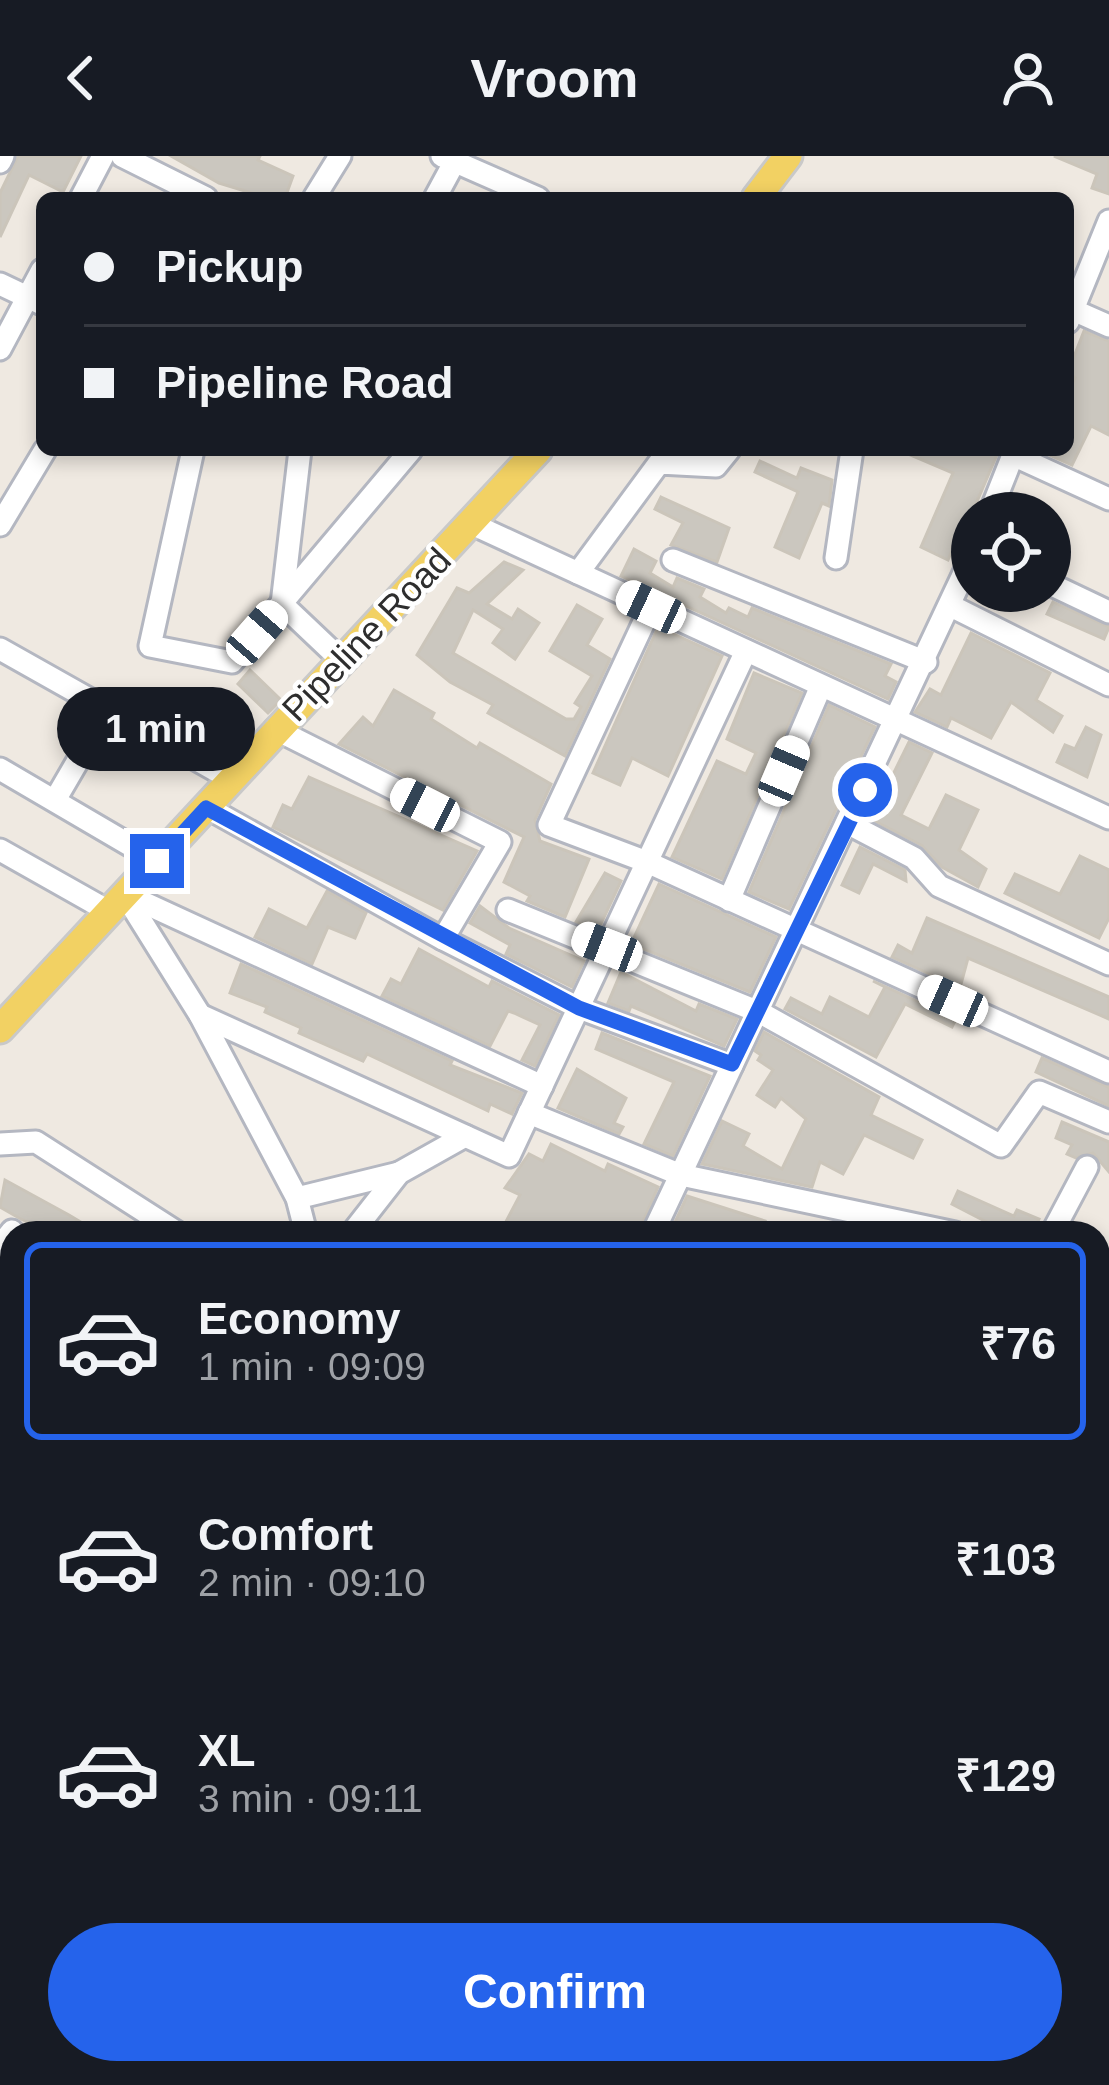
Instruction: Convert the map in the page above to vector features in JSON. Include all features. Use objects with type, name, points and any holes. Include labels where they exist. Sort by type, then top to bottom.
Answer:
[{"type":"main road","points":[[760,192],[788,156]]},
{"type":"main road","name":"Pipeline Road","points":[[6,1012],[118,903],[533,456]]},
{"type":"street","points":[[84,192],[103,156]]},
{"type":"street","points":[[122,156],[194,192]]},
{"type":"street","points":[[318,192],[340,156]]},
{"type":"street","points":[[437,192],[448,159],[524,192]]},
{"type":"street","points":[[1074,308],[1109,221]]},
{"type":"street","points":[[0,284],[35,300],[0,349]]},
{"type":"street","points":[[1074,317],[1109,326]]},
{"type":"street","points":[[0,525],[41,456]]},
{"type":"street","points":[[192,456],[150,646],[232,662],[406,456]]},
{"type":"street","points":[[282,604],[299,456]]},
{"type":"street","points":[[578,573],[658,463],[716,466],[724,456]]},
{"type":"street","points":[[836,557],[851,456]]},
{"type":"street","points":[[998,492],[1012,456]]},
{"type":"street","points":[[1022,456],[1109,499]]},
{"type":"street","points":[[472,524],[1109,818]]},
{"type":"street","points":[[673,560],[926,662]]},
{"type":"street","points":[[1071,594],[1109,612]]},
{"type":"street","points":[[282,604],[340,659]]},
{"type":"street","points":[[651,607],[549,825],[647,862],[1109,1072]]},
{"type":"street","points":[[659,1221],[951,609]]},
{"type":"street","points":[[962,612],[1109,685]]},
{"type":"street","points":[[0,650],[231,778]]},
{"type":"street","points":[[200,1015],[509,1156],[746,651]]},
{"type":"street","points":[[729,900],[821,686]]},
{"type":"street","points":[[55,800],[108,709]]},
{"type":"street","points":[[275,729],[500,842],[443,938]]},
{"type":"street","points":[[0,769],[157,861]]},
{"type":"street","points":[[206,808],[579,1008],[732,1064]]},
{"type":"street","points":[[849,824],[914,858],[939,886],[1109,964]]},
{"type":"street","points":[[0,850],[542,1086]]},
{"type":"street","points":[[118,903],[200,1015],[297,1198],[303,1221]]},
{"type":"street","points":[[508,910],[759,1012],[1001,1146],[1039,1092],[1109,1122]]},
{"type":"street","points":[[529,1113],[681,1175],[899,1221]]},
{"type":"street","points":[[297,1198],[399,1173],[465,1136]]},
{"type":"street","points":[[0,1144],[35,1142],[159,1221]]},
{"type":"street","points":[[1058,1221],[1087,1167]]},
{"type":"street","points":[[361,1221],[399,1173]]},
{"type":"building","points":[[18,156],[81,156],[63,192],[29,175],[0,237],[0,193]]},
{"type":"building","points":[[171,156],[260,156],[258,160],[293,176],[287,192],[248,192],[219,183]]},
{"type":"building","points":[[1054,156],[1109,156],[1109,194],[1092,188],[1097,174]]},
{"type":"building","points":[[1084,331],[1109,341],[1109,435],[1091,426],[1072,465],[1052,456],[1074,456],[1074,357]]},
{"type":"building","points":[[913,456],[996,456],[981,492],[951,492],[948,560],[921,547],[953,473]]},
{"type":"building","points":[[760,461],[797,478],[801,468],[832,480],[829,506],[822,503],[799,558],[775,547],[798,492],[755,472]]},
{"type":"building","points":[[661,497],[729,528],[717,562],[671,545],[683,523],[655,509]]},
{"type":"building","points":[[634,549],[656,561],[650,573],[673,587],[677,578],[704,589],[700,597],[726,613],[729,608],[748,617],[752,608],[891,664],[885,676],[896,682],[888,699],[621,576]]},
{"type":"building","points":[[504,562],[523,570],[487,604],[512,619],[518,609],[539,623],[515,659],[493,643],[503,629],[473,610],[453,653],[566,719],[574,719],[581,707],[575,703],[592,676],[550,651],[577,605],[602,619],[587,645],[610,659],[565,756],[488,713],[493,705],[450,682],[417,655],[457,588],[469,593]]},
{"type":"building","points":[[1071,610],[1109,627],[1104,639],[1047,614]]},
{"type":"building","points":[[658,627],[722,656],[668,776],[632,758],[620,785],[593,773]]},
{"type":"building","points":[[971,633],[1050,673],[1036,700],[1062,716],[1053,732],[1011,702],[991,738],[951,718],[947,727],[915,712],[930,689],[941,695]]},
{"type":"building","points":[[250,670],[281,700],[268,713],[238,684]]},
{"type":"building","points":[[754,673],[802,693],[722,879],[672,857],[717,761],[746,774],[756,753],[727,739]]},
{"type":"building","points":[[394,690],[434,713],[431,719],[477,748],[480,743],[551,784],[535,820],[540,841],[589,859],[565,917],[527,901],[530,896],[504,882],[524,837],[339,744],[363,717],[373,726]]},
{"type":"building","points":[[829,705],[875,727],[789,909],[749,892]]},
{"type":"building","points":[[1086,727],[1101,735],[1087,777],[1057,762],[1065,745],[1075,749]]},
{"type":"building","points":[[909,742],[932,753],[901,815],[929,829],[946,795],[978,810],[959,850],[986,869],[978,887],[942,867],[921,845],[871,819]]},
{"type":"building","points":[[309,777],[477,851],[443,910],[273,827],[283,805],[292,809]]},
{"type":"building","points":[[860,847],[905,870],[906,881],[873,864],[859,893],[842,885]]},
{"type":"building","points":[[1080,856],[1109,870],[1109,918],[1099,938],[1005,893],[1015,874],[1060,894]]},
{"type":"building","points":[[605,873],[621,881],[598,930],[576,922]]},
{"type":"building","points":[[659,884],[776,937],[750,992],[631,944]]},
{"type":"building","points":[[327,891],[366,913],[355,938],[328,927],[312,964],[255,937],[269,909],[307,928]]},
{"type":"building","points":[[480,906],[509,928],[584,961],[572,987],[506,954],[510,945],[470,923]]},
{"type":"building","points":[[927,918],[1109,997],[1109,1019],[968,958],[960,988],[892,957],[898,945],[912,953]]},
{"type":"building","points":[[419,949],[489,987],[492,981],[559,1015],[535,1066],[522,1060],[540,1025],[514,1013],[508,1011],[490,1046],[382,996],[391,979],[401,984]]},
{"type":"building","points":[[241,964],[452,1061],[450,1065],[522,1093],[512,1114],[490,1104],[488,1111],[367,1054],[363,1061],[299,1033],[301,1028],[265,1012],[267,1007],[230,993]]},
{"type":"building","points":[[621,972],[696,1011],[699,1004],[737,1019],[724,1046],[631,1006],[629,1011],[608,1003]]},
{"type":"building","points":[[873,981],[956,1019],[952,1027],[905,1004],[876,1057],[785,1009],[791,998],[822,1014],[830,997],[869,1017],[885,987]]},
{"type":"building","points":[[764,1032],[879,1097],[871,1115],[922,1140],[913,1158],[864,1135],[843,1174],[820,1162],[812,1187],[702,1164],[722,1121],[749,1134],[743,1146],[782,1169],[806,1119],[781,1098],[775,1107],[757,1095],[773,1070],[758,1060],[761,1055],[755,1051]]},
{"type":"building","points":[[602,1033],[710,1076],[673,1156],[644,1144],[674,1082],[596,1049]]},
{"type":"building","points":[[1042,1058],[1109,1087],[1109,1106],[1036,1072]]},
{"type":"building","points":[[577,1069],[626,1098],[614,1123],[623,1127],[619,1134],[558,1108]]},
{"type":"building","points":[[1062,1122],[1109,1142],[1109,1172],[1093,1153],[1076,1158],[1067,1154],[1072,1145],[1056,1138]]},
{"type":"building","points":[[551,1144],[605,1171],[608,1164],[658,1187],[643,1221],[506,1221],[520,1195],[505,1188],[529,1154],[543,1161]]},
{"type":"building","points":[[5,1180],[79,1221],[25,1221],[0,1207]]},
{"type":"building","points":[[958,1191],[1014,1216],[1017,1210],[1039,1219],[985,1221],[952,1204]]},
{"type":"building","points":[[687,1196],[765,1221],[676,1221]]},
{"type":"route","points":[[157,861],[206,808],[579,1008],[732,1064],[865,790]]}]
